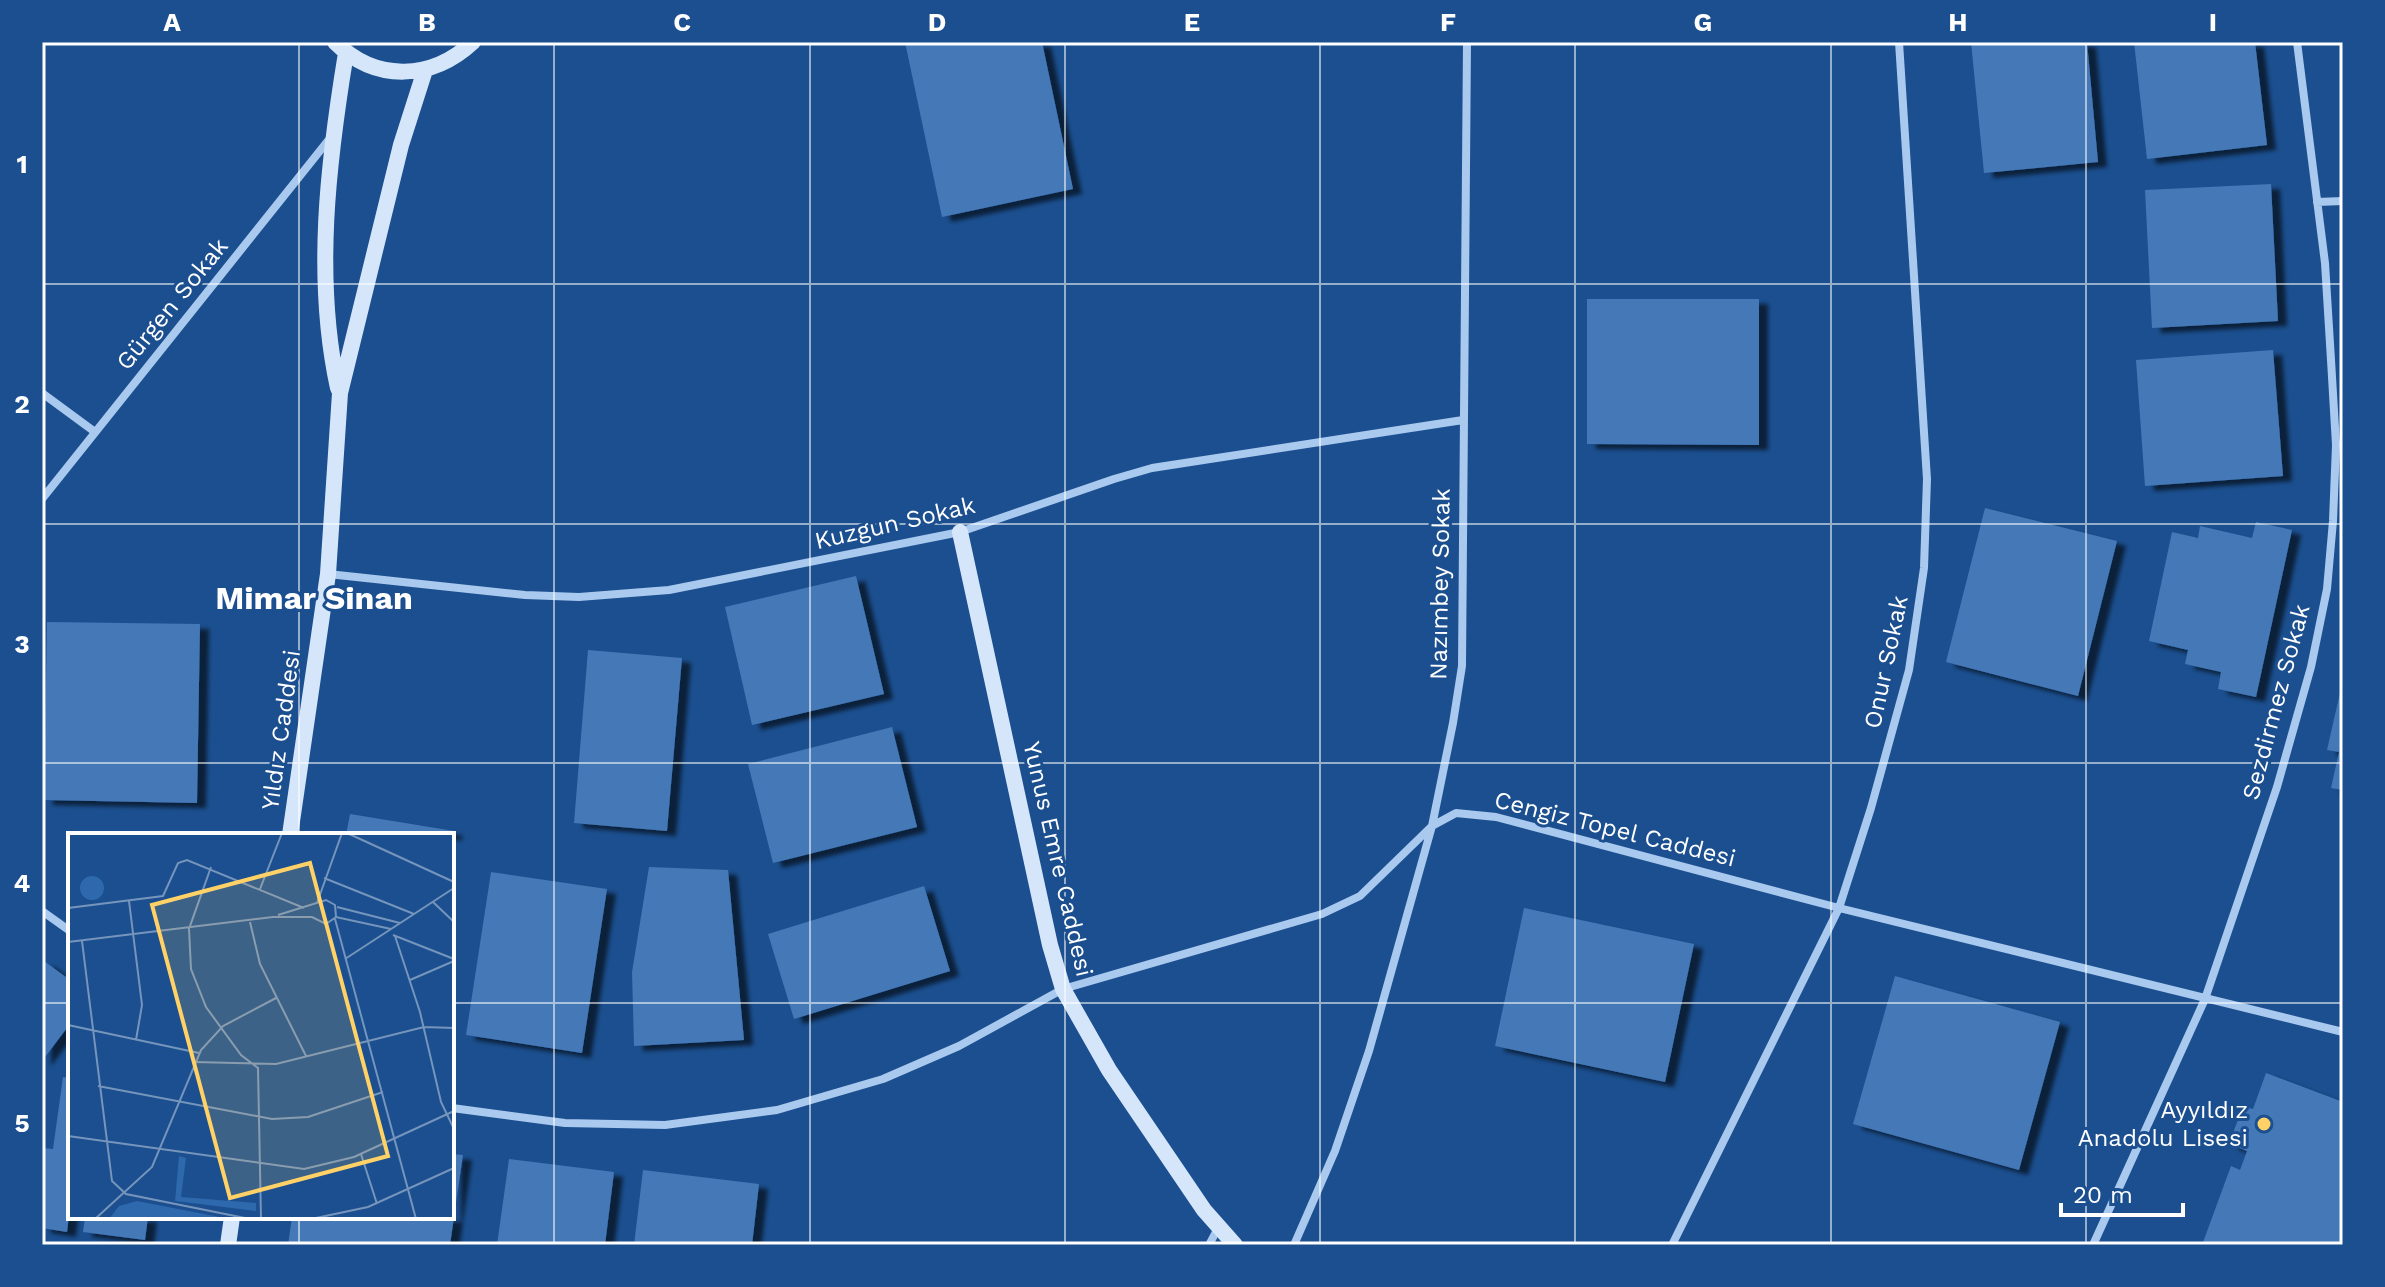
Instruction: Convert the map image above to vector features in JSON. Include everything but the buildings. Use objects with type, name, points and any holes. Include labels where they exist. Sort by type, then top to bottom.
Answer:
[{"type":"street","name":"Yıldız Caddesi","points":[[340,393],[329,346],[325,297],[333,134],[341,48],[364,64],[384,71],[405,73],[443,64],[473,42]]},
{"type":"street","name":"Nazımbey Sokak","points":[[1294,1245],[1335,1151],[1369,1051],[1432,826],[1462,666],[1467,42]]},
{"type":"street","name":"Onur Sokak","points":[[1672,1245],[1839,908],[1871,808],[1909,670],[1924,568],[1927,479],[1899,42]]},
{"type":"street","name":"Sezdirmez Sokak","points":[[2093,1245],[2205,999],[2277,787],[2311,667],[2327,589],[2336,445],[2325,263],[2297,42]]},
{"type":"street","name":"Yıldız Caddesi","points":[[290,833],[328,574],[340,393],[401,145],[425,70]]},
{"type":"street","name":"Gürgen Sokak","points":[[42,499],[333,134]]},
{"type":"street","points":[[2317,202],[2343,201]]},
{"type":"street","points":[[42,393],[95,432]]},
{"type":"street","name":"Kuzgun Sokak","points":[[328,574],[525,595],[619,595],[669,590],[960,532],[1152,468],[1463,420]]},
{"type":"street","name":"Yunus Emre Caddesi","points":[[960,532],[1050,945],[1063,989],[1148,1131],[1204,1210],[1235,1245]]},
{"type":"street","name":"Cengiz Topel Caddesi","points":[[454,1108],[565,1123],[665,1125],[777,1110],[883,1079],[959,1046],[1063,989],[1322,914],[1360,896],[1432,826],[1456,813],[1496,817],[1839,908],[2343,1032]]},
{"type":"street","points":[[42,911],[68,930]]},
{"type":"street","points":[[228,1245],[232,1219]]},
{"type":"street","points":[[1209,1245],[1219,1227]]},
{"type":"place","name":"Ayyıldız Anadolu Lisesi","points":[[2264,1124]]},
{"type":"district","name":"Mimar Sinan","points":[[314,598]]}]
